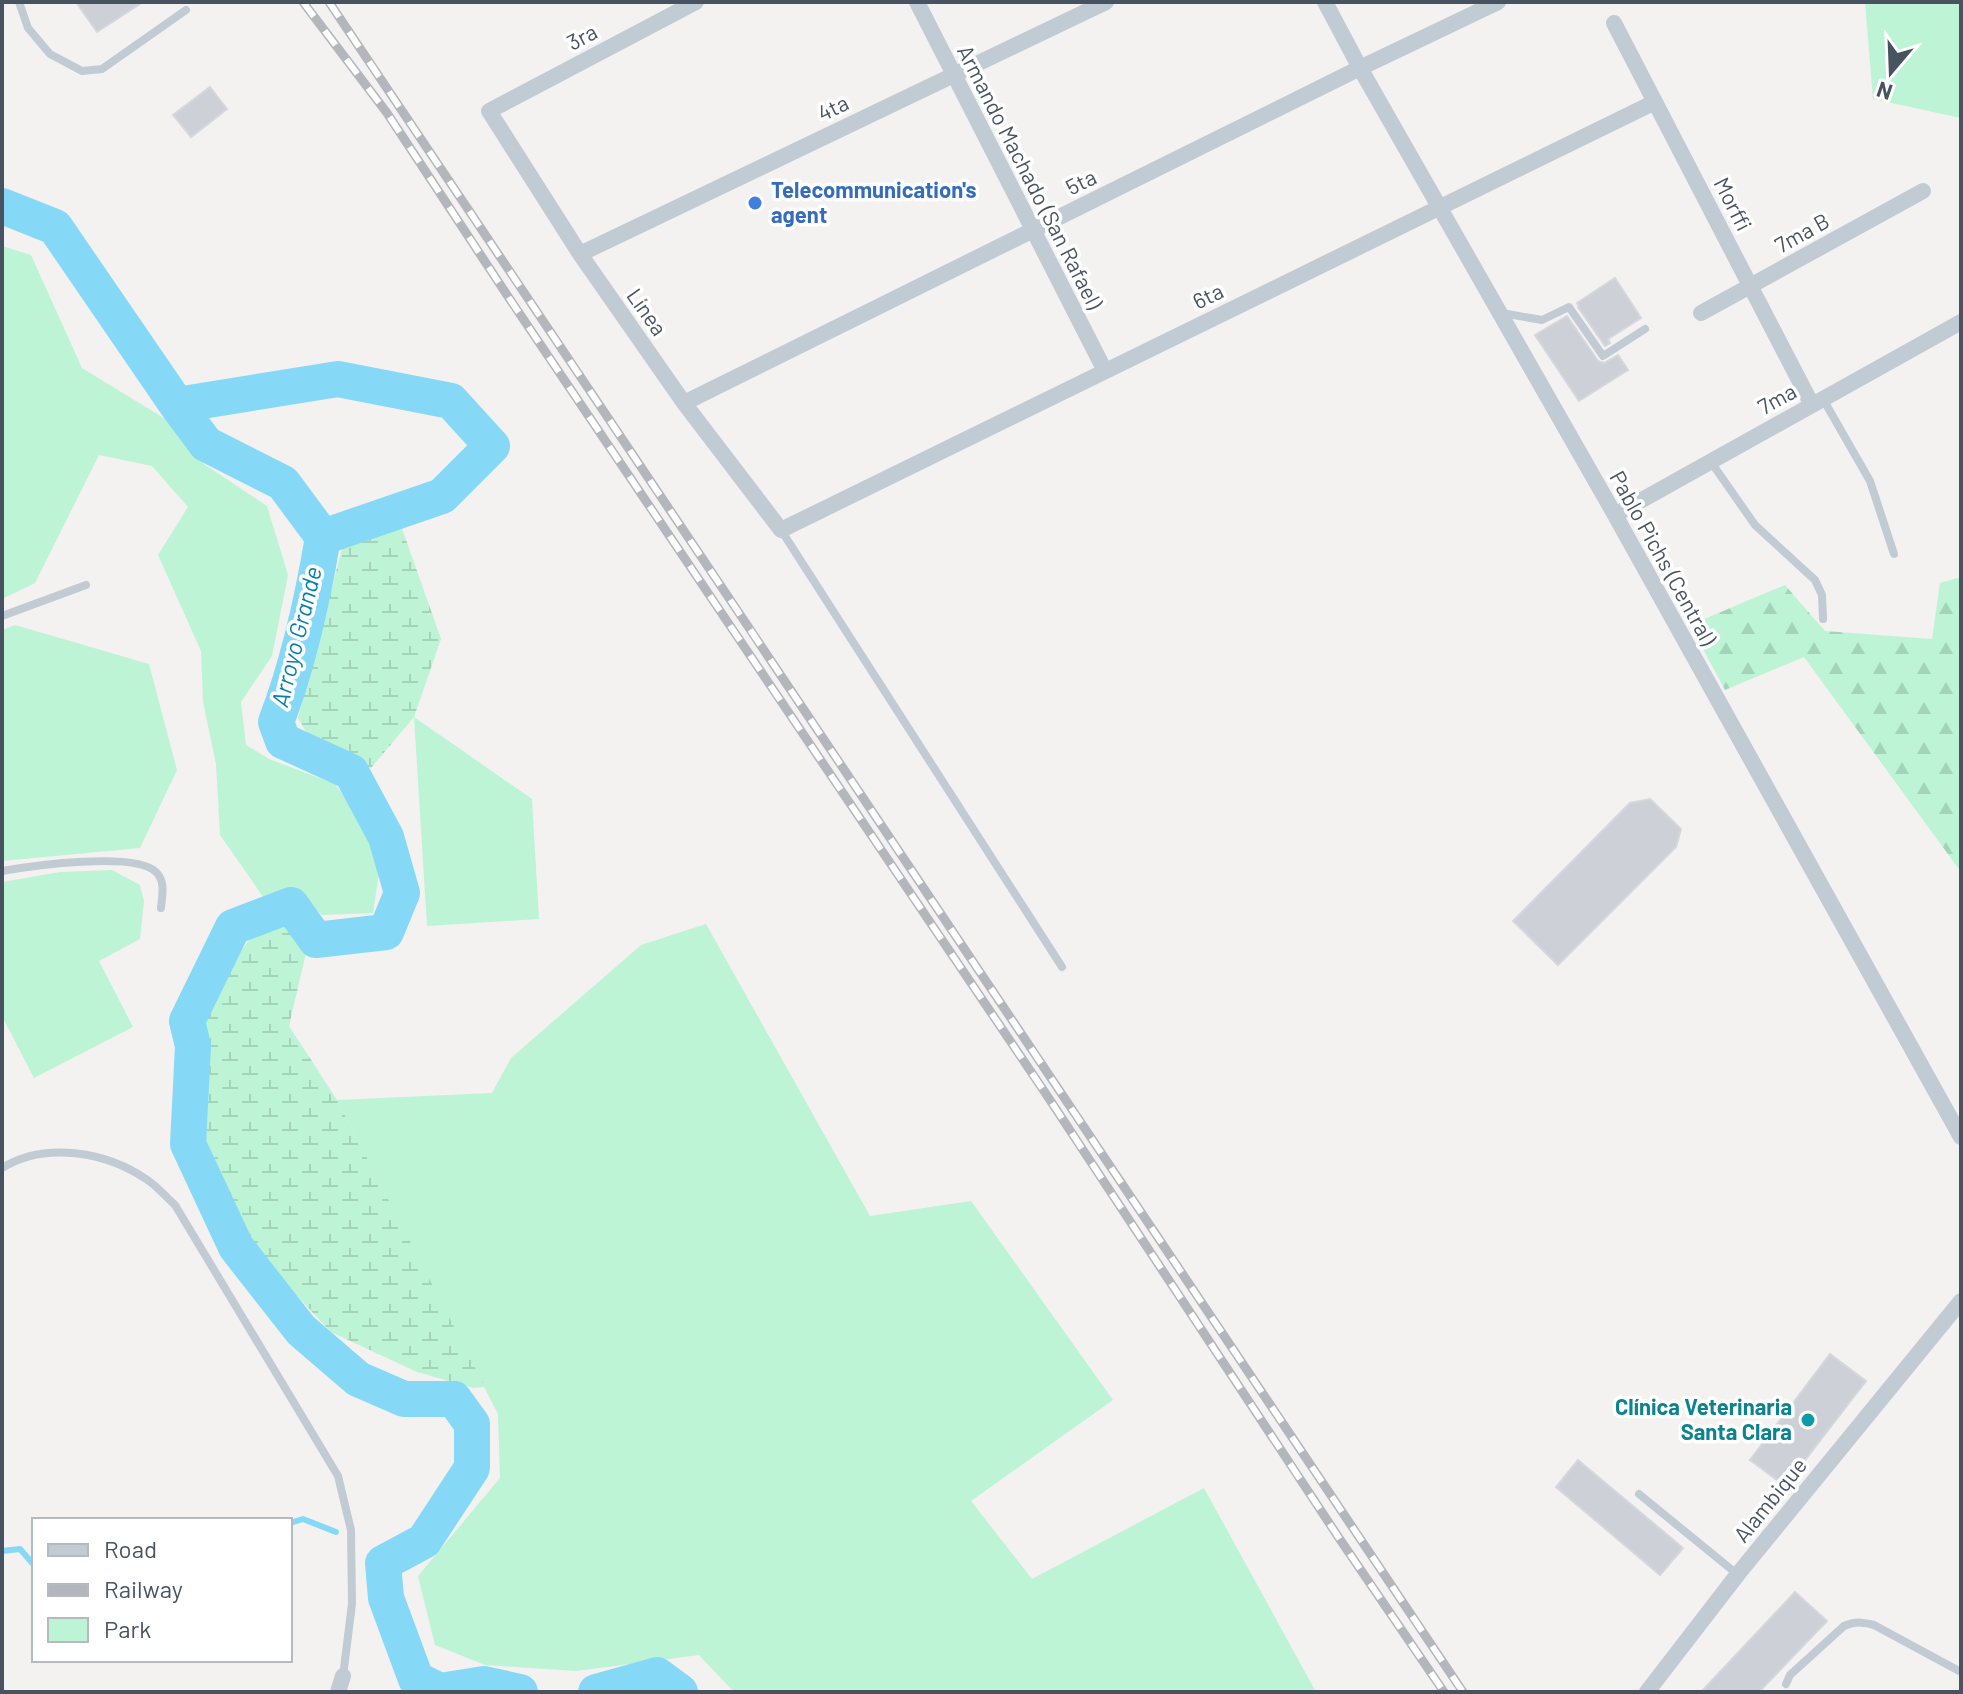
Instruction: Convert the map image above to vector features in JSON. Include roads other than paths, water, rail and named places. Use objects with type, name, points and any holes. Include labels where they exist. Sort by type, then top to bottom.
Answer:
[{"type":"street","name":"3ra","points":[[489,111],[696,2]]},
{"type":"street","name":"Armando Machado (San Rafael)","points":[[917,2],[1105,371]]},
{"type":"street","name":"4ta","points":[[580,254],[1106,2]]},
{"type":"street","name":"Pablo Pichs (Central)","points":[[1325,2],[1961,1137]]},
{"type":"street","name":"5ta","points":[[684,403],[1498,2]]},
{"type":"street","name":"Morffi","points":[[1614,23],[1750,286],[1818,402]]},
{"type":"street","name":"6ta","points":[[781,530],[1655,102]]},
{"type":"street","name":"Línea","points":[[489,111],[580,254],[684,403],[781,530]]},
{"type":"street","name":"7ma B","points":[[1701,313],[1923,191]]},
{"type":"street","name":"7ma","points":[[1615,515],[1961,322]]},
{"type":"street","name":"Alambique","points":[[1647,1692],[1738,1574],[1961,1301]]},
{"type":"lane","points":[[19,2],[28,28],[50,54],[82,71],[102,69],[186,10]]},
{"type":"lane","points":[[1498,312],[1542,320],[1569,307],[1603,356],[1645,329]]},
{"type":"lane","points":[[1818,402],[1870,481],[1894,554]]},
{"type":"lane","points":[[1711,462],[1755,525],[1815,580],[1822,595],[1823,619]]},
{"type":"lane","points":[[781,530],[1062,967]]},
{"type":"lane","points":[[2,616],[86,585]]},
{"type":"lane","points":[[2,871],[98,861],[145,865],[157,872],[163,883],[161,908]]},
{"type":"lane","points":[[2,1168],[39,1153],[76,1154],[108,1160],[147,1179],[175,1205],[338,1476],[351,1530],[352,1604],[340,1684]]},
{"type":"lane","points":[[1639,1494],[1738,1574]]},
{"type":"lane","points":[[1786,1684],[1790,1675],[1844,1626],[1862,1621],[1961,1672]]},
{"type":"waterway","name":"Arroyo Grande","points":[[2,206],[55,227],[206,444],[283,483],[323,537],[304,631],[276,722],[283,741],[351,772],[386,837],[402,893],[386,932],[316,940],[291,905],[233,927],[187,1021],[193,1046],[188,1144],[236,1247],[301,1330],[358,1379],[404,1399],[454,1399],[472,1424],[472,1468],[424,1541],[383,1563],[386,1598],[416,1679],[440,1691],[484,1684],[520,1692]]},
{"type":"waterway","name":"Arroyo Grande","points":[[177,405],[338,379],[451,401],[492,446],[442,496],[323,537]]},
{"type":"waterway","points":[[292,1522],[303,1519],[336,1532]]},
{"type":"waterway","points":[[2,1551],[20,1549],[32,1563]]},
{"type":"waterway","name":"Arroyo Grande","points":[[596,1692],[657,1675],[680,1692]]},
{"type":"railway","points":[[303,2],[387,113],[1444,1692]]},
{"type":"railway","points":[[329,2],[1463,1692]]},
{"type":"place","name":"Telecommunication's agent","points":[[755,203]]},
{"type":"place","name":"Clínica Veterinaria Santa Clara","points":[[1808,1420]]}]
